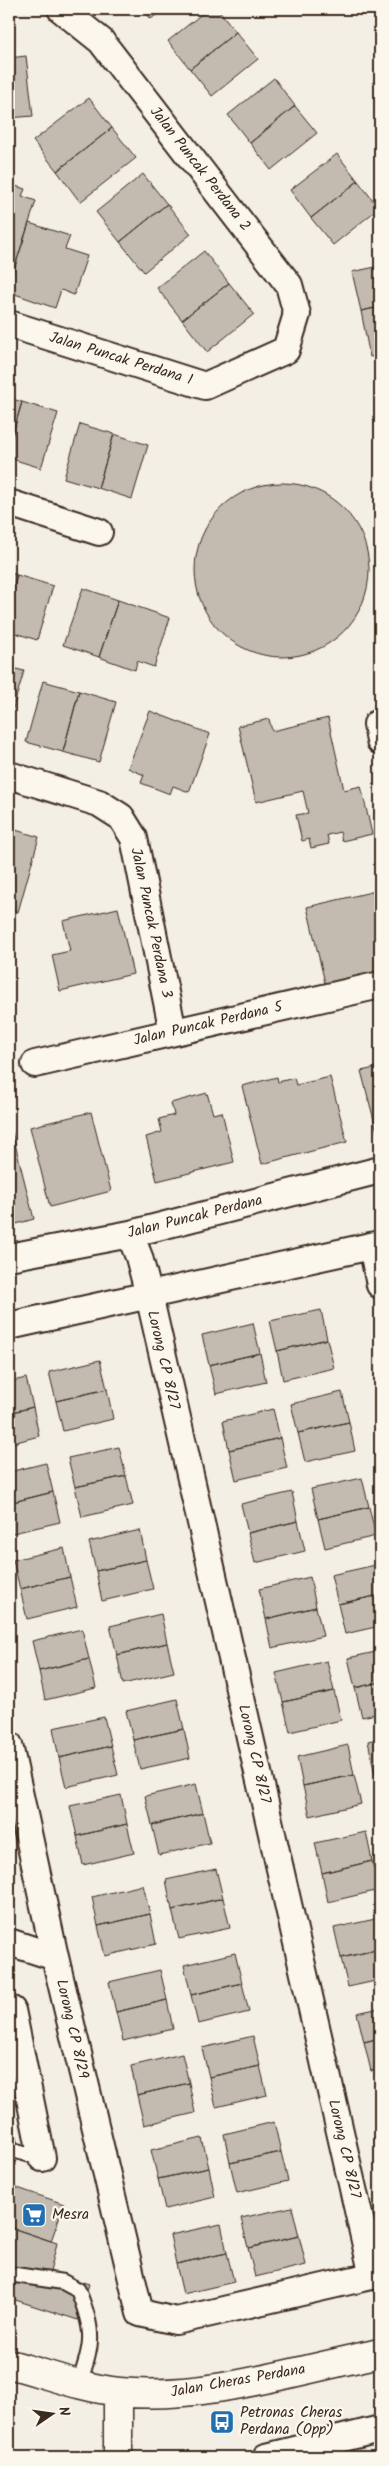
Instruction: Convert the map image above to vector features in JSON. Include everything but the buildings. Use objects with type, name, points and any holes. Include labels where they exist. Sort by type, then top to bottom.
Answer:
[{"type":"street","name":"Jalan Puncak Perdana 2","points":[[61,9],[100,41],[289,285],[297,314],[286,350]]},
{"type":"street","name":"Jalan Puncak Perdana 1","points":[[9,324],[205,386],[286,350]]},
{"type":"street","points":[[9,503],[99,532]]},
{"type":"street","name":"Jalan Puncak Perdana 3","points":[[9,775],[100,803],[120,817],[134,838],[173,1032]]},
{"type":"street","name":"Jalan Puncak Perdana 5","points":[[35,1064],[380,985]]},
{"type":"street","name":"Jalan Puncak Perdana","points":[[9,1256],[130,1234],[380,1170]]},
{"type":"street","name":"Lorong CP 8/27","points":[[130,1234],[140,1257],[376,2275]]},
{"type":"street","points":[[9,1326],[376,1245],[380,1284]]},
{"type":"street","name":"Lorong CP 8/29","points":[[9,1745],[55,1957],[140,2312],[176,2321],[376,2275]]},
{"type":"street","points":[[9,1942],[55,1957]]},
{"type":"street","points":[[9,2010],[12,2010],[42,2158]]},
{"type":"street","name":"Jalan Cheras Perdana","points":[[9,2364],[118,2392],[170,2394],[214,2388],[380,2353]]},
{"type":"street","points":[[118,2392],[118,2457]]},
{"type":"street","points":[[266,2457],[380,2430]]},
{"type":"lane","points":[[9,2149],[42,2158]]},
{"type":"lane","points":[[9,2274],[63,2282],[78,2290],[88,2315],[92,2338],[89,2356],[79,2383]]},
{"type":"place","name":"Mesra","points":[[34,2215]]},
{"type":"place","name":"Petronas Cheras Perdana (Opp)","points":[[222,2422]]}]
